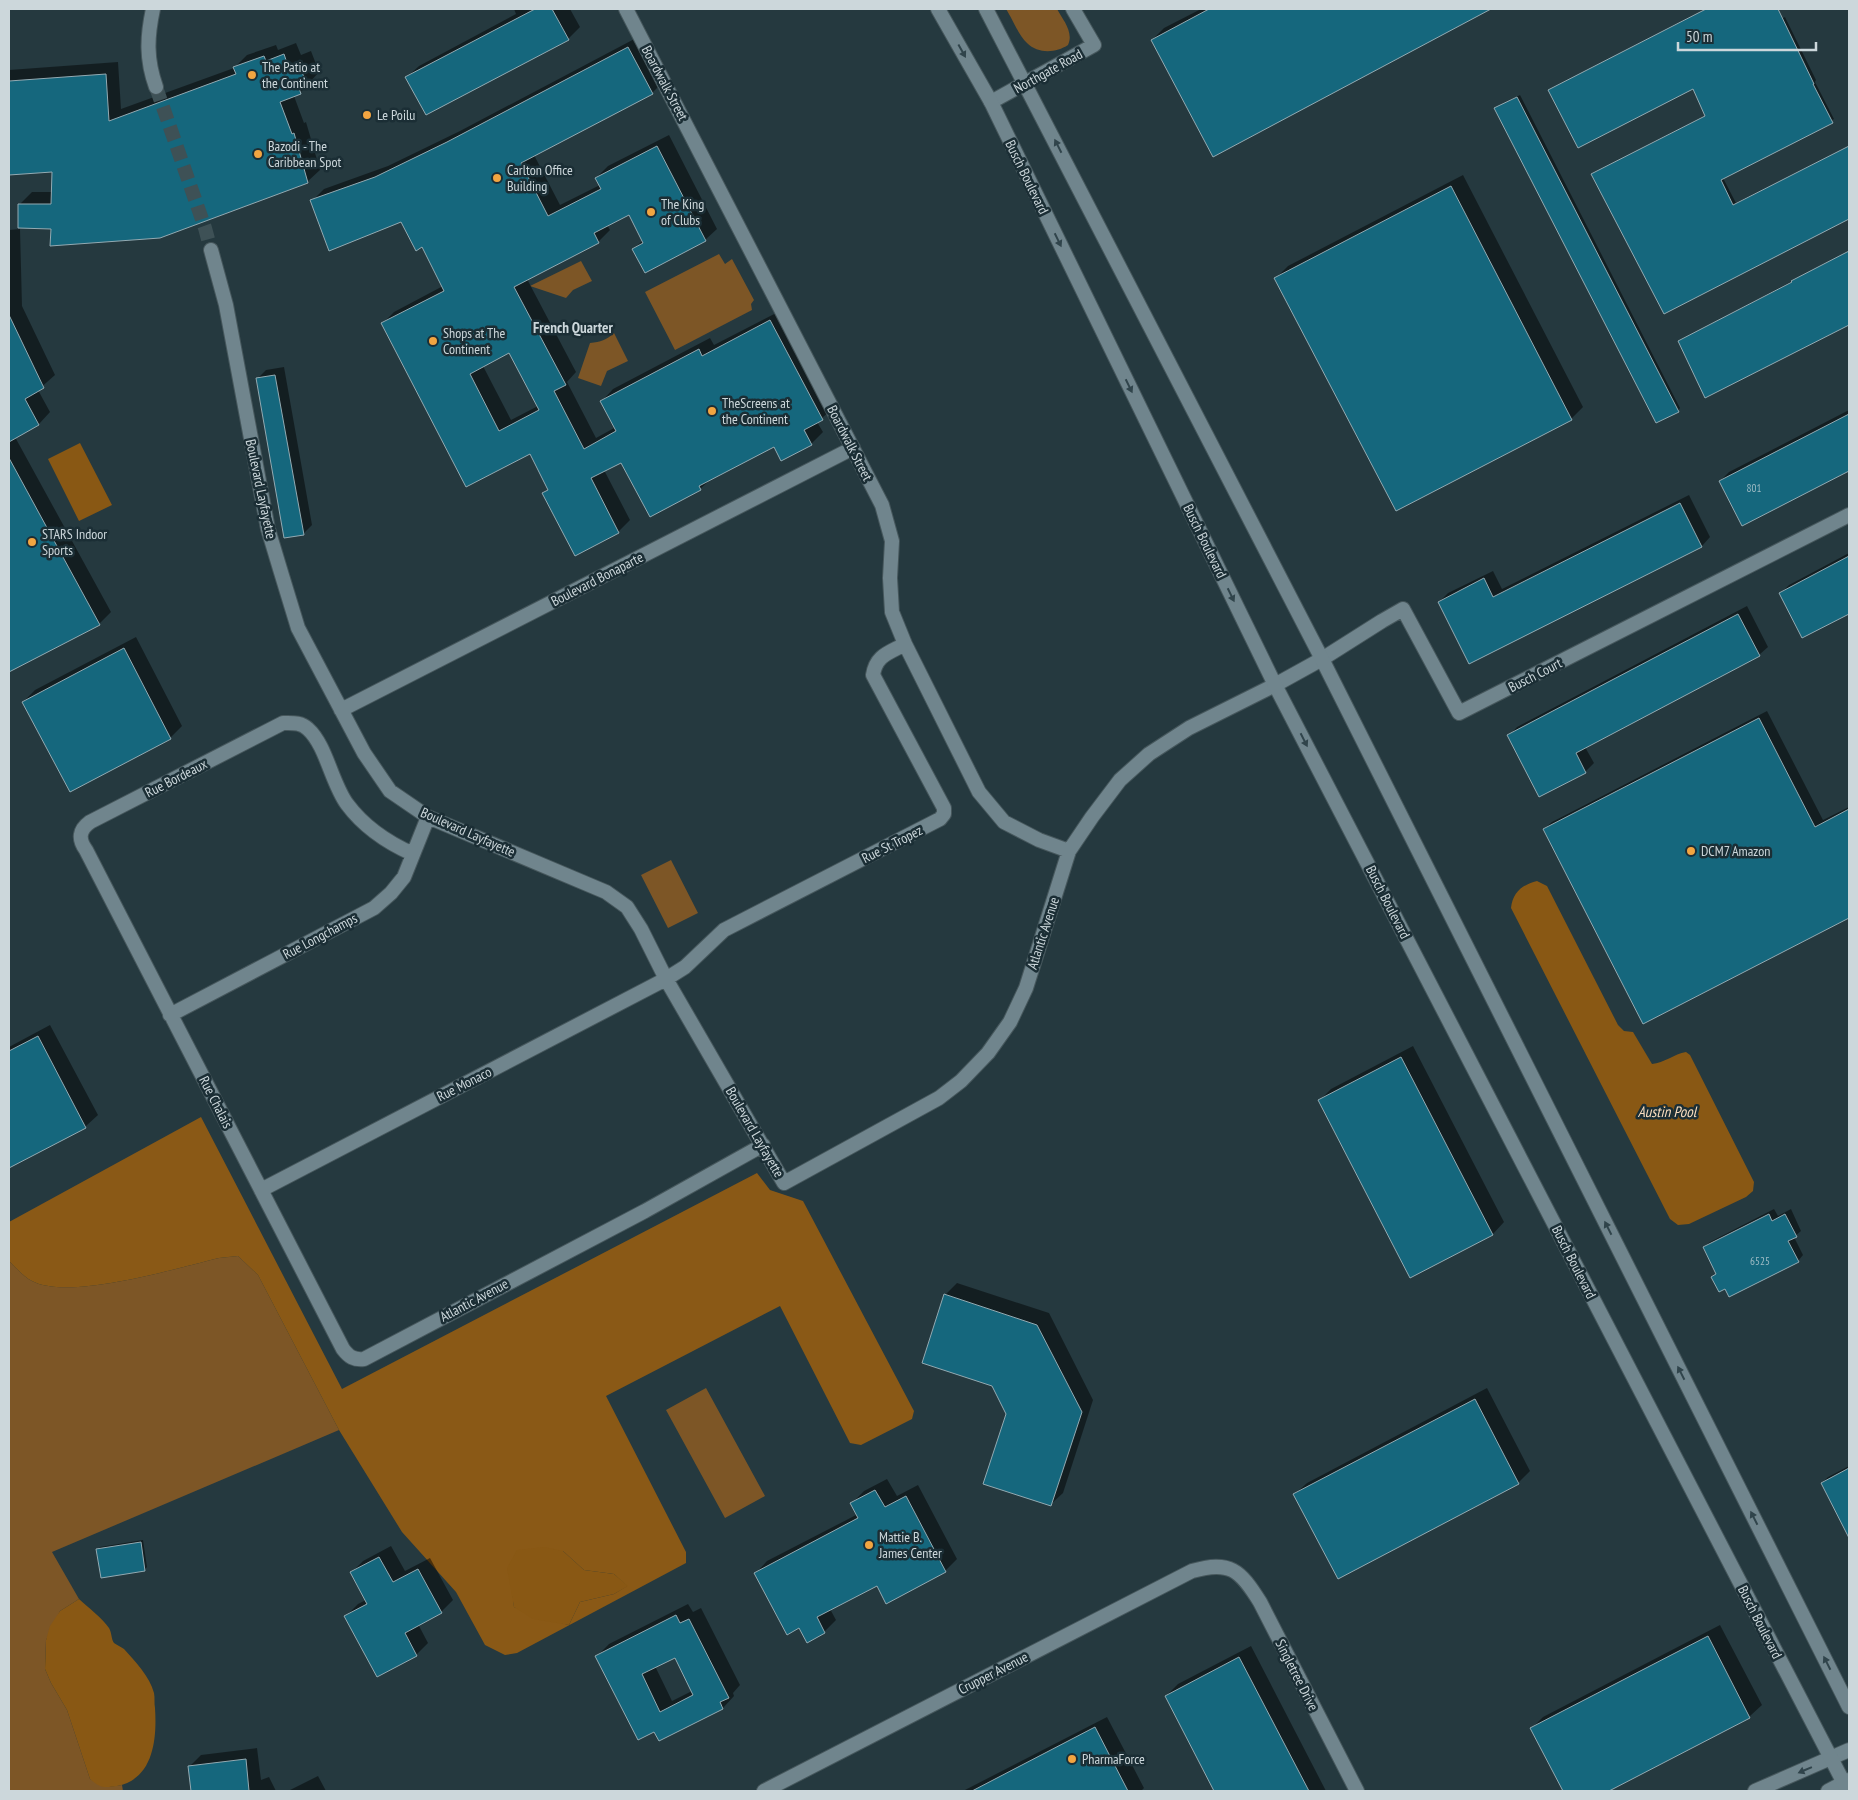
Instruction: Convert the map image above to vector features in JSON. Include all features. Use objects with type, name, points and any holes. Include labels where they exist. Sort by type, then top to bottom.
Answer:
[{"type":"street","points":[[153,9],[148,34],[150,72],[156,87]]},
{"type":"street","name":"Boardwalk Street","points":[[626,9],[882,505],[892,541],[890,578],[892,612],[905,644],[979,792],[1004,822],[1039,840],[1069,851]]},
{"type":"street","name":"Busch Boulevard","points":[[938,9],[991,102],[1275,685],[1831,1758],[1847,1785]]},
{"type":"street","points":[[986,9],[1322,660],[1849,1707]]},
{"type":"street","name":"Northgate Road","points":[[991,102],[1094,45],[1072,9]]},
{"type":"street","name":"Boulevard Layfayette","points":[[211,250],[226,305],[268,529],[298,628],[364,753],[390,791],[428,817],[606,892],[627,906],[641,929],[666,979],[784,1183],[802,1174]]},
{"type":"street","name":"Boulevard Bonaparte","points":[[341,710],[853,448]]},
{"type":"street","name":"Busch Court","points":[[1275,685],[1322,660],[1403,609],[1459,714],[1849,515]]},
{"type":"street","name":"Rue St Tropez","points":[[666,979],[686,967],[724,930],[940,819],[944,808],[873,675],[874,665],[880,657],[905,644]]},
{"type":"street","name":"Atlantic Avenue","points":[[802,1174],[939,1098],[961,1081],[988,1053],[1010,1022],[1026,988],[1069,851],[1120,780],[1149,754],[1189,728],[1275,685]]},
{"type":"street","name":"Rue Bordeaux","points":[[170,1015],[81,843],[80,835],[83,827],[90,822],[283,723],[295,722],[307,728],[315,737],[346,803],[368,828],[392,845],[413,854]]},
{"type":"street","name":"Rue Longchamps","points":[[170,1015],[374,908],[391,893],[404,877],[428,817]]},
{"type":"street","name":"Rue Monaco","points":[[261,1190],[666,979]]},
{"type":"street","name":"Rue Chalais","points":[[170,1015],[261,1190]]},
{"type":"street","name":"Atlantic Avenue","points":[[261,1190],[343,1349],[348,1356],[364,1359],[645,1211],[763,1145]]},
{"type":"street","name":"Crupper Avenue","points":[[764,1791],[1192,1571],[1209,1566],[1226,1567]]},
{"type":"street","name":"Singletree Drive","points":[[1226,1567],[1247,1581],[1260,1602],[1357,1791]]},
{"type":"street","points":[[1755,1791],[1849,1750]]},
{"type":"street","points":[[1828,1791],[1847,1785]]},
{"type":"shaded area","points":[[1006,9],[1057,9],[1069,31],[1068,45],[1053,51],[1042,51],[1031,47],[1021,36]]},
{"type":"shaded area","points":[[719,254],[725,264],[732,259],[754,300],[751,304],[752,310],[675,350],[645,292]]},
{"type":"shaded area","points":[[581,261],[592,281],[573,290],[566,298],[530,286]]},
{"type":"shaded area","points":[[614,333],[628,361],[607,371],[601,386],[578,378],[590,343],[603,340]]},
{"type":"shaded area","points":[[671,860],[698,913],[668,928],[641,875]]},
{"type":"shaded area","points":[[201,1117],[342,1389],[757,1173],[770,1190],[803,1201],[914,1411],[912,1419],[861,1445],[850,1443],[780,1306],[606,1396],[686,1552],[686,1563],[517,1653],[505,1655],[485,1645],[456,1592],[402,1532],[339,1430],[258,1275],[238,1256],[219,1258],[124,1281],[71,1287],[49,1286],[32,1281],[9,1261],[9,1222]],"holes":[[[563,1551],[584,1570],[614,1574],[627,1586],[614,1594],[580,1602],[569,1625],[514,1607],[512,1589]]]},
{"type":"shaded area","points":[[238,1256],[258,1275],[339,1430],[52,1552],[79,1599],[60,1611],[46,1640],[45,1669],[67,1710],[90,1779],[108,1787],[122,1785],[123,1791],[9,1791],[9,1261],[32,1281],[49,1286],[71,1287],[124,1281],[219,1258]]},
{"type":"shaded area","points":[[706,1388],[765,1496],[725,1518],[666,1410]]},
{"type":"water","points":[[80,443],[112,505],[79,521],[48,459]]},
{"type":"water","name":"Austin Pool","points":[[1537,881],[1547,886],[1618,1025],[1624,1031],[1633,1032],[1652,1064],[1686,1052],[1690,1055],[1754,1182],[1753,1191],[1746,1197],[1689,1224],[1678,1225],[1670,1219],[1511,908],[1516,893]]},
{"type":"water","points":[[544,1547],[563,1551],[584,1570],[614,1574],[628,1586],[614,1594],[580,1602],[569,1625],[533,1619],[514,1607],[507,1568],[517,1550]]},
{"type":"water","points":[[79,1599],[106,1624],[114,1643],[124,1649],[146,1675],[154,1693],[155,1732],[151,1756],[139,1775],[129,1782],[117,1786],[102,1787],[90,1779],[67,1710],[45,1669],[46,1640],[50,1626],[60,1611]]},
{"type":"building","points":[[535,9],[552,9],[569,40],[426,115],[405,77]]},
{"type":"building","points":[[1209,9],[1491,9],[1213,157],[1151,40]]},
{"type":"building","points":[[1706,9],[1778,9],[1833,123],[1721,180],[1733,205],[1849,146],[1849,219],[1664,314],[1591,174],[1705,116],[1693,89],[1578,148],[1548,90]]},
{"type":"building","points":[[628,47],[653,94],[521,163],[548,216],[601,189],[595,178],[657,146],[706,241],[645,273],[632,249],[643,243],[629,215],[594,233],[599,243],[514,287],[566,385],[554,391],[584,449],[616,431],[600,401],[699,349],[702,356],[770,320],[823,420],[804,430],[812,445],[781,461],[774,447],[699,486],[701,490],[650,517],[621,463],[591,478],[619,533],[575,556],[542,493],[548,490],[530,454],[466,487],[381,323],[444,291],[422,247],[416,251],[401,222],[329,251],[310,200],[375,177],[447,142]],"holes":[[[509,353],[539,410],[499,431],[470,374]]]},
{"type":"building","points":[[284,54],[288,66],[299,63],[307,86],[299,88],[301,94],[280,102],[292,134],[294,133],[308,183],[160,238],[50,246],[51,229],[18,228],[18,204],[51,204],[52,172],[9,175],[9,81],[106,74],[109,121],[236,74],[233,67],[264,56],[266,61]]},
{"type":"building","points":[[1517,97],[1679,412],[1656,423],[1494,108]]},
{"type":"building","points":[[1451,186],[1572,420],[1396,511],[1274,278]]},
{"type":"building","points":[[1849,251],[1849,325],[1705,398],[1678,341]]},
{"type":"building","points":[[9,315],[44,388],[25,399],[39,425],[9,442]]},
{"type":"building","points":[[275,375],[304,535],[284,538],[256,378]]},
{"type":"building","points":[[1849,414],[1849,471],[1742,526],[1719,481]]},
{"type":"building","name":"STARS Indoor Sports","points":[[9,458],[100,625],[9,672]]},
{"type":"building","points":[[1680,503],[1702,547],[1469,664],[1438,602],[1484,578],[1493,597]]},
{"type":"building","points":[[1849,556],[1849,614],[1802,638],[1779,593]]},
{"type":"building","points":[[1738,614],[1760,656],[1576,753],[1586,773],[1539,797],[1507,735]]},
{"type":"building","points":[[124,648],[171,739],[70,792],[22,702]]},
{"type":"building","name":"DCM7 Amazon","points":[[1759,718],[1815,827],[1849,809],[1849,918],[1643,1024],[1543,829]]},
{"type":"building","points":[[38,1036],[86,1128],[9,1168],[9,1051]]},
{"type":"building","points":[[1401,1057],[1493,1235],[1410,1278],[1318,1100]]},
{"type":"building","points":[[1769,1214],[1772,1221],[1785,1214],[1797,1237],[1788,1241],[1799,1262],[1729,1297],[1725,1289],[1719,1292],[1711,1277],[1716,1274],[1703,1247]]},
{"type":"building","points":[[944,1294],[1037,1325],[1082,1412],[1051,1506],[983,1484],[1006,1414],[992,1386],[922,1363]]},
{"type":"building","points":[[1475,1399],[1519,1484],[1338,1579],[1293,1494]]},
{"type":"building","points":[[1849,1468],[1849,1538],[1821,1483]]},
{"type":"building","name":"Mattie B. James Center","points":[[875,1490],[885,1507],[906,1496],[946,1572],[886,1604],[877,1586],[817,1617],[825,1633],[807,1643],[799,1628],[787,1635],[754,1573],[858,1518],[850,1503]]},
{"type":"building","points":[[141,1542],[145,1571],[101,1578],[96,1549]]},
{"type":"building","points":[[379,1557],[393,1582],[418,1569],[442,1613],[405,1633],[417,1656],[377,1677],[344,1616],[367,1604],[350,1572]]},
{"type":"building","points":[[676,1615],[680,1623],[689,1619],[729,1698],[720,1702],[723,1709],[659,1741],[654,1732],[638,1740],[595,1656]],"holes":[[[675,1658],[693,1695],[660,1712],[642,1674]]]},
{"type":"building","points":[[1708,1636],[1750,1718],[1609,1791],[1563,1791],[1530,1728]]},
{"type":"building","points":[[1239,1657],[1309,1791],[1214,1791],[1165,1696]]},
{"type":"building","name":"PharmaForce","points":[[1095,1727],[1128,1791],[972,1791]]},
{"type":"building","points":[[246,1759],[249,1791],[191,1791],[188,1766]]},
{"type":"tunnel","points":[[156,87],[211,250]]},
{"type":"place","name":"The Patio at the Continent","points":[[252,75]]},
{"type":"place","name":"Le Poilu","points":[[367,115]]},
{"type":"place","name":"Bazodi - The Caribbean Spot","points":[[258,154]]},
{"type":"place","name":"Carlton Office Building","points":[[497,178]]},
{"type":"place","name":"The King of Clubs","points":[[651,212]]},
{"type":"place","name":"Shops at The Continent","points":[[433,341]]},
{"type":"place","name":"TheScreens at the Continent","points":[[712,411]]},
{"type":"place","name":"STARS Indoor Sports","points":[[32,542]]},
{"type":"place","name":"DCM7 Amazon","points":[[1691,851]]},
{"type":"place","name":"Mattie B. James Center","points":[[869,1545]]},
{"type":"place","name":"PharmaForce","points":[[1072,1759]]},
{"type":"district","name":"French Quarter","points":[[573,327]]}]
